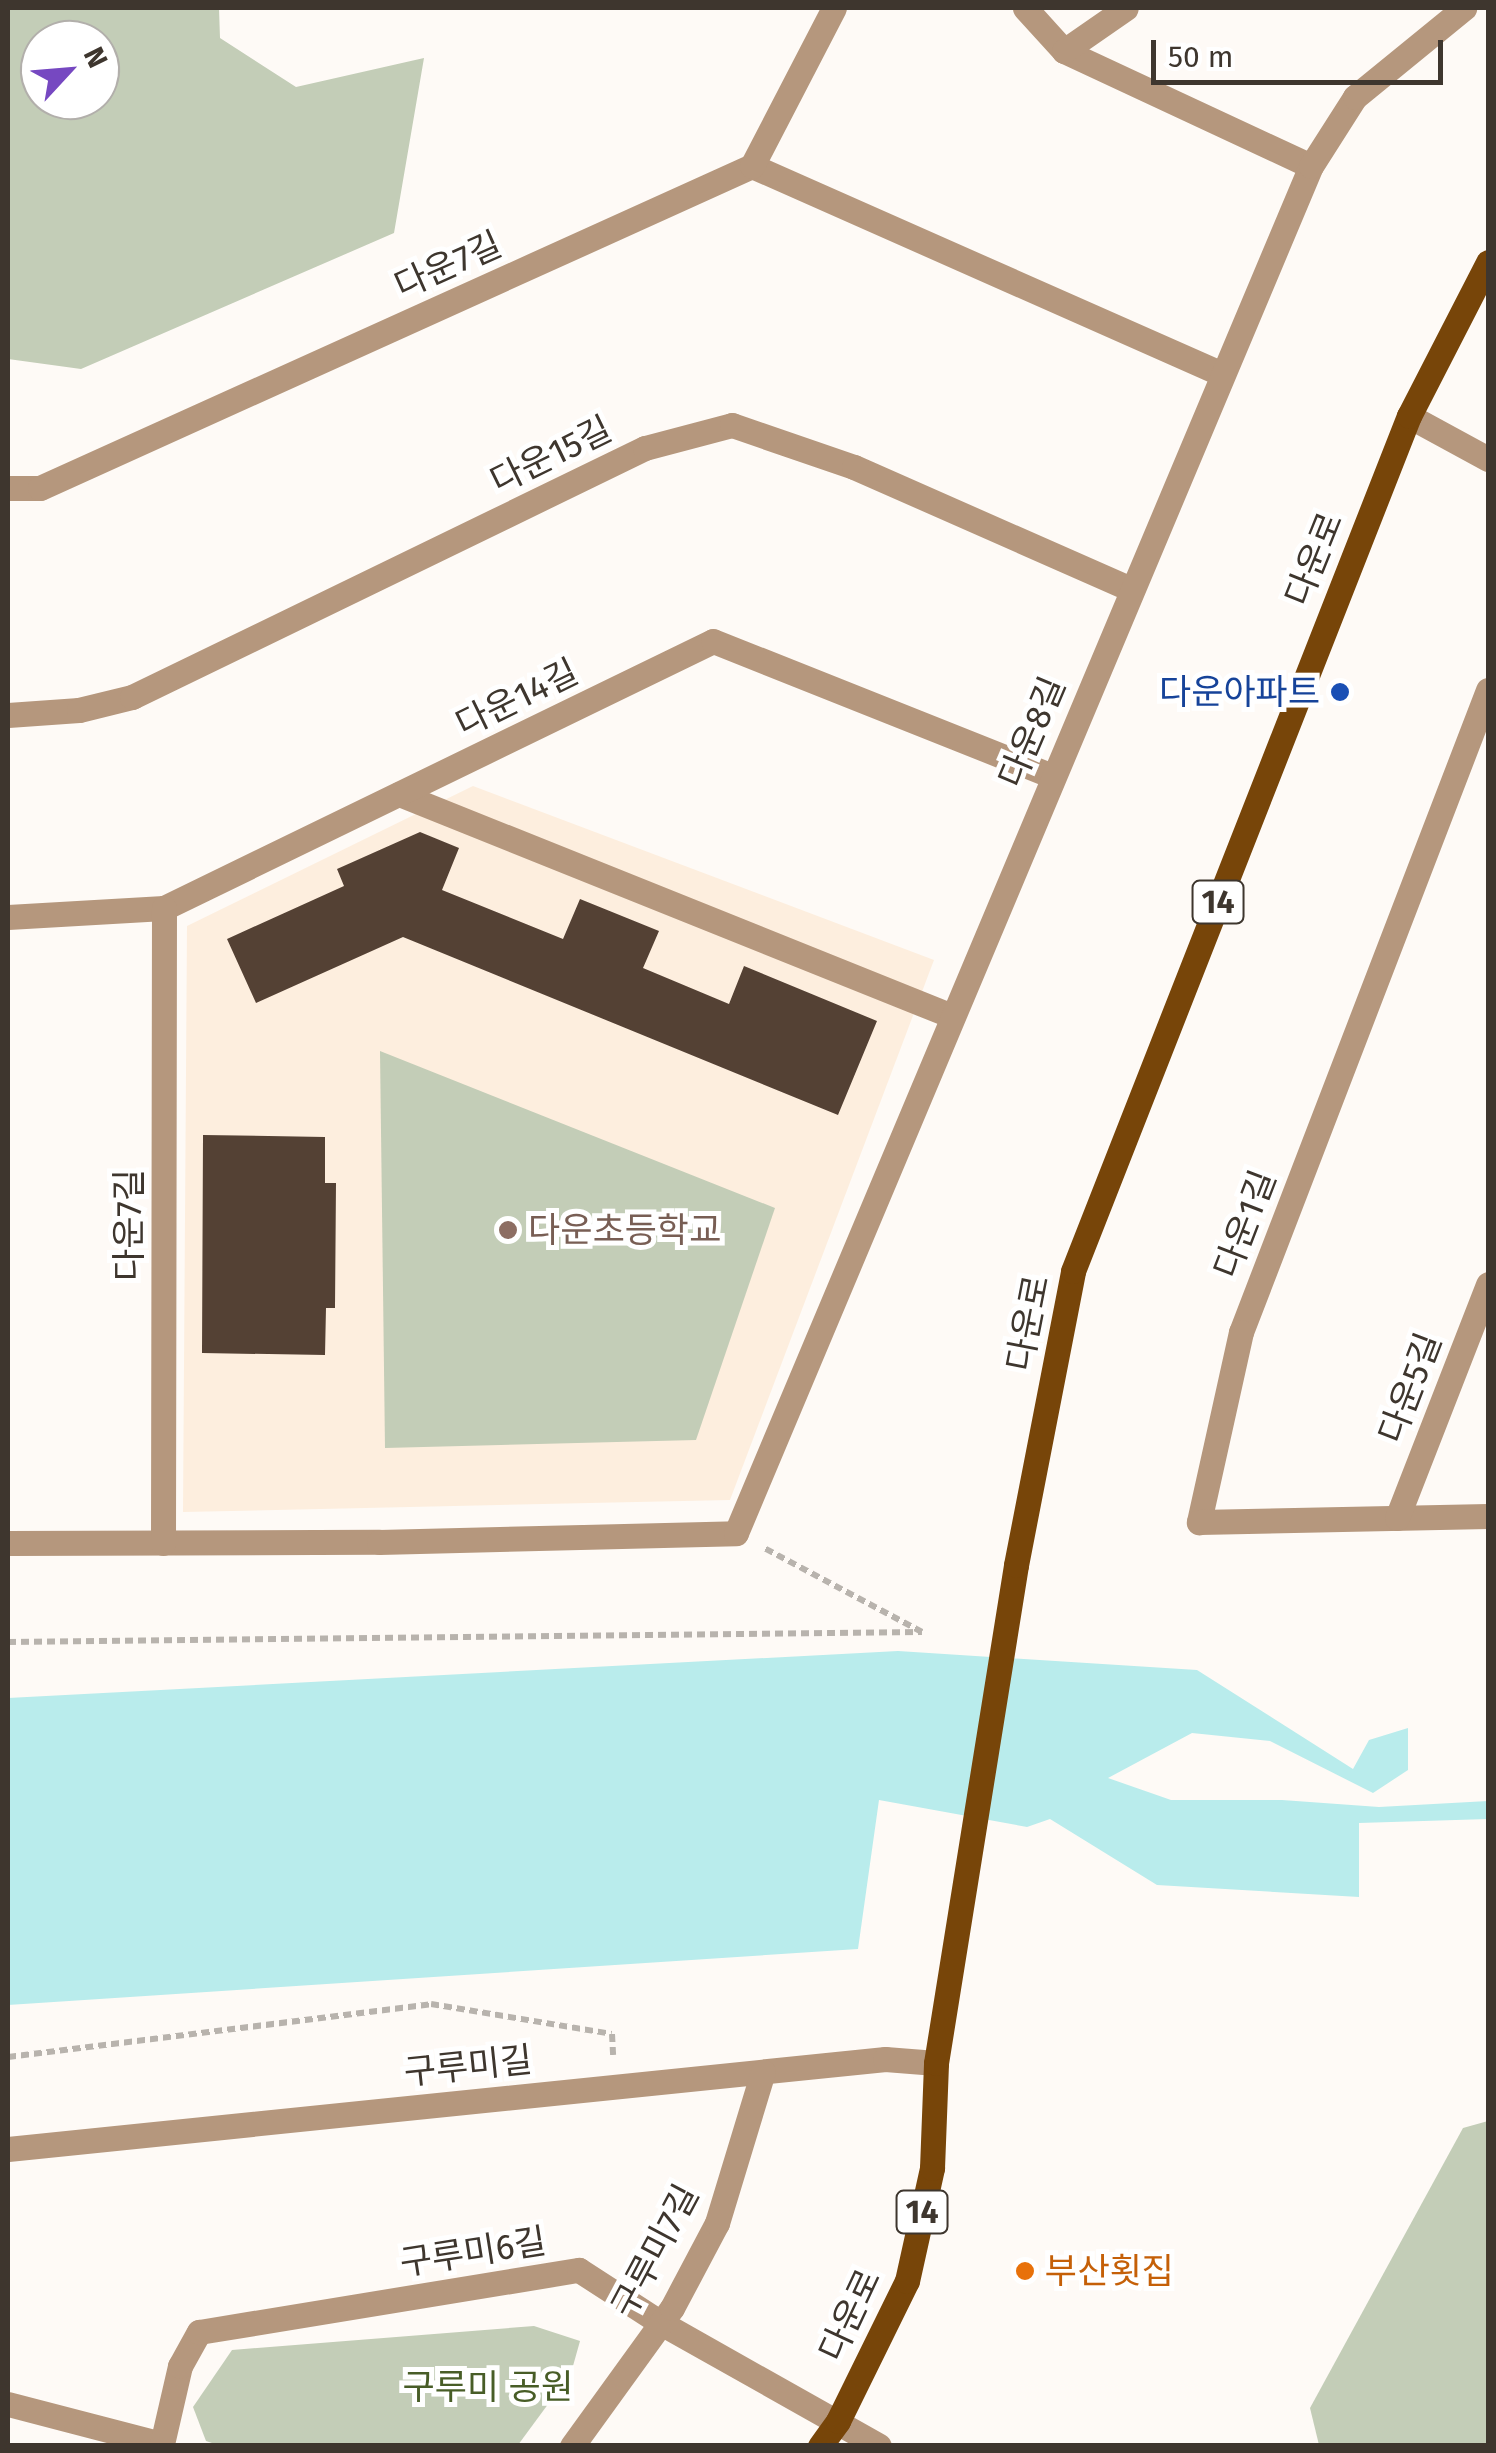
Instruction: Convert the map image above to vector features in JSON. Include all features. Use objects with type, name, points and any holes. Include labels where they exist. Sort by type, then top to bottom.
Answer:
[{"type":"main road","name":"다운로","points":[[820,2446],[838,2421],[907,2281],[932,2168],[936,2063],[1016,1565],[1074,1271],[1409,416],[1488,262]]},
{"type":"street","points":[[834,8],[752,166],[1222,374]]},
{"type":"street","points":[[1025,8],[1064,50],[1311,166]]},
{"type":"street","points":[[1064,50],[1126,8]]},
{"type":"street","name":"다운8길","points":[[736,1533],[1311,166],[1356,97],[1464,8]]},
{"type":"street","name":"다운7길","points":[[8,488],[40,488],[752,166]]},
{"type":"street","points":[[1409,416],[1488,459]]},
{"type":"street","name":"다운15길","points":[[8,715],[79,710],[132,696],[644,448],[732,424],[854,467],[1131,589]]},
{"type":"street","name":"다운14길","points":[[8,917],[164,908],[713,641],[1052,776]]},
{"type":"street","name":"다운1길","points":[[1488,690],[1242,1332],[1199,1522],[1488,1516]]},
{"type":"street","points":[[399,794],[952,1016]]},
{"type":"street","name":"다운7길","points":[[163,1543],[164,908]]},
{"type":"street","name":"다운5길","points":[[1397,1518],[1488,1284]]},
{"type":"street","points":[[8,1544],[736,1533]]},
{"type":"street","name":"구루미길","points":[[8,2149],[885,2059],[936,2063]]},
{"type":"street","name":"구루미7길","points":[[572,2446],[661,2323],[717,2223],[763,2072]]},
{"type":"street","name":"구루미6길","points":[[8,2404],[164,2445],[180,2366],[199,2332],[579,2270],[661,2323],[878,2446]]},
{"type":"path","points":[[8,1642],[922,1632],[736,1533]]},
{"type":"path","points":[[8,2057],[431,2004],[612,2034],[613,2086]]},
{"type":"shaded area","name":"다운초등학교","points":[[473,786],[934,960],[730,1500],[183,1512],[187,926]]},
{"type":"green space","points":[[8,8],[219,8],[220,38],[296,87],[424,58],[394,233],[81,369],[8,359]]},
{"type":"green space","points":[[380,1051],[775,1208],[696,1440],[385,1448]]},
{"type":"green space","points":[[1488,2121],[1488,2445],[1319,2445],[1310,2408],[1463,2128]]},
{"type":"green space","name":"구루미 공원","points":[[534,2326],[580,2341],[571,2373],[518,2445],[218,2445],[206,2441],[193,2407],[232,2350]]},
{"type":"water","points":[[898,1651],[1197,1670],[1353,1769],[1369,1740],[1408,1728],[1408,1770],[1373,1793],[1270,1741],[1192,1733],[1108,1778],[1171,1800],[1282,1800],[1379,1807],[1488,1801],[1488,1819],[1359,1823],[1359,1897],[1157,1885],[1050,1819],[1027,1827],[879,1800],[858,1949],[8,2005],[8,1698]]},
{"type":"building","points":[[420,832],[459,848],[442,890],[563,939],[580,899],[659,931],[643,968],[729,1004],[744,966],[877,1021],[838,1115],[403,937],[256,1003],[227,939],[344,886],[337,869]]},
{"type":"building","points":[[203,1135],[325,1137],[325,1183],[336,1183],[335,1308],[326,1308],[325,1355],[202,1353]]},
{"type":"place","name":"다운아파트","points":[[1340,692]]},
{"type":"place","name":"다운초등학교","points":[[508,1230]]},
{"type":"place","name":"부산횟집","points":[[1025,2271]]}]
